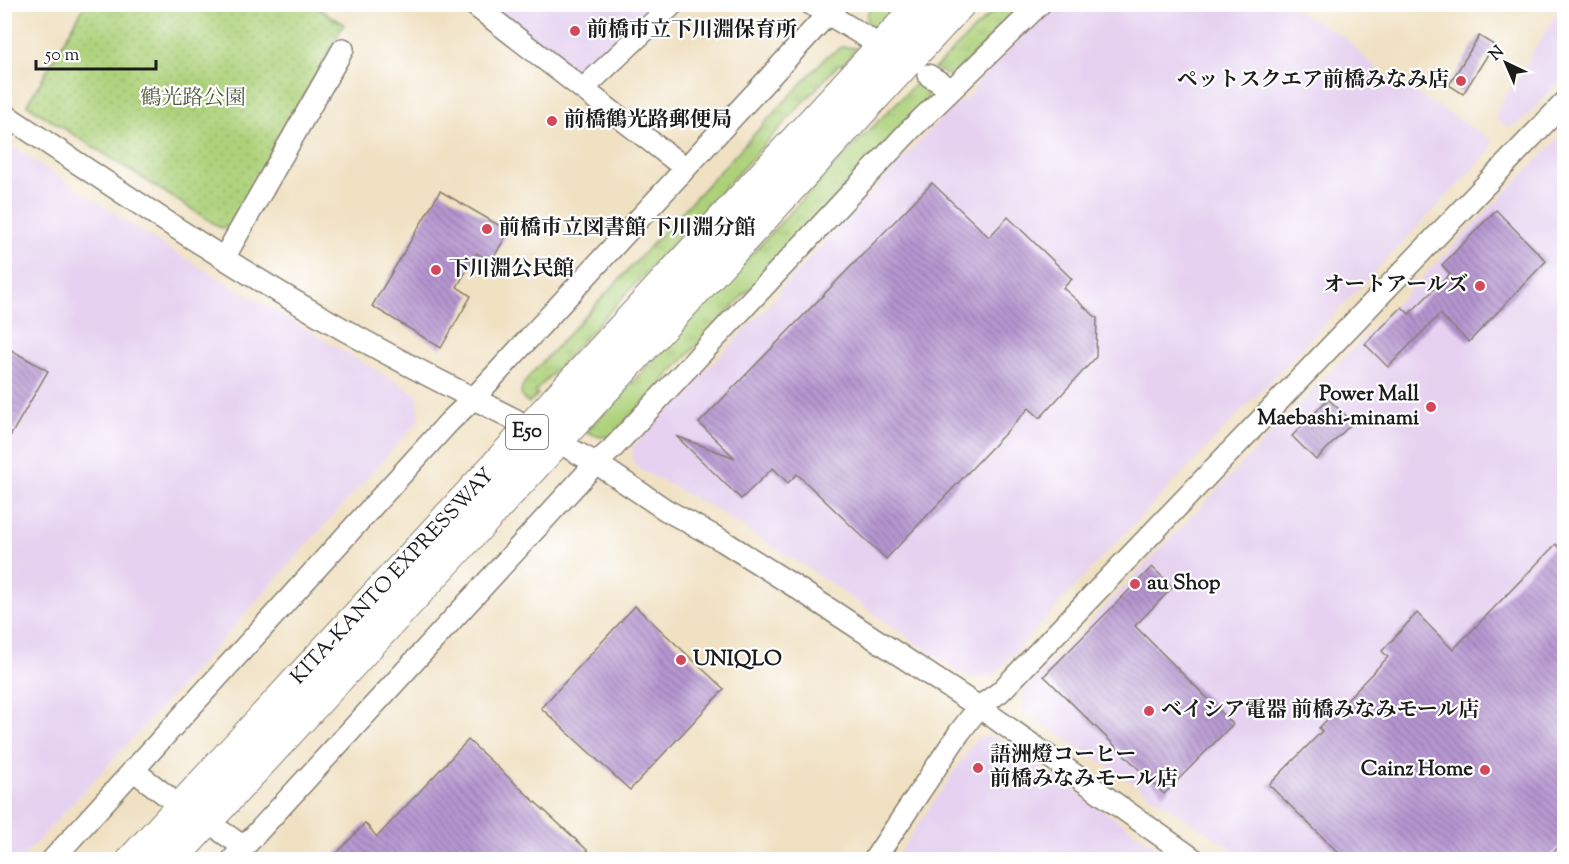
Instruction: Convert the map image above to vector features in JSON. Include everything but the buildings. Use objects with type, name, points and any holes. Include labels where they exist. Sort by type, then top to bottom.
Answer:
[{"type":"highway","name":"KITA-KANTO EXPRESSWAY","points":[[133,860],[922,4]]},
{"type":"highway","name":"KITA-KANTO EXPRESSWAY","points":[[170,860],[959,4]]},
{"type":"street","points":[[474,4],[685,168]]},
{"type":"street","points":[[583,89],[673,4]]},
{"type":"street","points":[[222,832],[238,853],[596,463],[611,450],[951,89],[1009,37],[1040,4]]},
{"type":"street","points":[[52,860],[449,422],[473,399],[685,168],[826,8],[868,38]]},
{"type":"street","points":[[224,258],[343,49]]},
{"type":"street","points":[[928,75],[951,89]]},
{"type":"street","points":[[874,860],[979,707],[1000,692],[1564,103]]},
{"type":"street","points":[[4,114],[224,258],[326,320],[446,386],[516,420]]},
{"type":"street","points":[[572,450],[596,463],[666,510],[723,541],[979,707],[1195,860]]},
{"type":"street","points":[[133,770],[167,796]]},
{"type":"shaded area","name":"前橋市立下川淵保育所","points":[[487,5],[658,5],[584,76],[555,58]]},
{"type":"shaded area","points":[[1052,5],[1287,5],[1345,38],[1376,68],[1492,140],[1491,150],[1089,571],[993,676],[967,678],[814,572],[709,506],[641,470],[634,464],[633,447],[780,293],[779,290],[949,110],[971,94],[980,79]]},
{"type":"shaded area","name":"Power Mall Maebashi-minami","points":[[1564,5],[1564,75],[1537,105],[1564,131],[1564,859],[1247,859],[1024,711],[1023,692],[1354,347],[1563,134],[1536,106],[1519,124],[1507,127],[1497,120],[1496,112]]},
{"type":"shaded area","points":[[4,141],[164,246],[417,394],[420,419],[164,704],[20,860],[4,859]]},
{"type":"shaded area","points":[[994,736],[1175,859],[895,859],[976,739]]},
{"type":"green space","name":"鶴光路公園","points":[[85,5],[312,5],[344,24],[231,226],[221,228],[27,105]]},
{"type":"green space","points":[[871,5],[896,5],[874,30],[867,18]]},
{"type":"green space","points":[[999,5],[1025,5],[954,73],[948,75],[934,69]]},
{"type":"green space","points":[[842,47],[857,48],[843,64],[839,64],[535,392],[538,394],[529,403],[524,399],[521,392],[522,387],[534,371],[827,56]]},
{"type":"green space","points":[[917,84],[925,90],[928,98],[612,436],[600,437],[586,432],[825,175]]},
{"type":"place","name":"前橋市立下川淵保育所","points":[[575,31]]},
{"type":"place","name":"ペットスクエア前橋みなみ店","points":[[1461,81]]},
{"type":"place","name":"前橋鶴光路郵便局","points":[[552,121]]},
{"type":"place","name":"前橋市立図書館 下川淵分館","points":[[487,229]]},
{"type":"place","name":"下川淵公民館","points":[[436,270]]},
{"type":"place","name":"オートアールズ","points":[[1480,286]]},
{"type":"place","name":"Power Mall Maebashi-minami","points":[[1431,407]]},
{"type":"place","name":"au Shop","points":[[1135,584]]},
{"type":"place","name":"UNIQLO","points":[[681,660]]},
{"type":"place","name":"ベイシア電器 前橋みなみモール店","points":[[1149,711]]},
{"type":"place","name":"語洲燈コーヒー 前橋みなみモール店","points":[[978,768]]},
{"type":"place","name":"Cainz Home","points":[[1485,770]]}]
